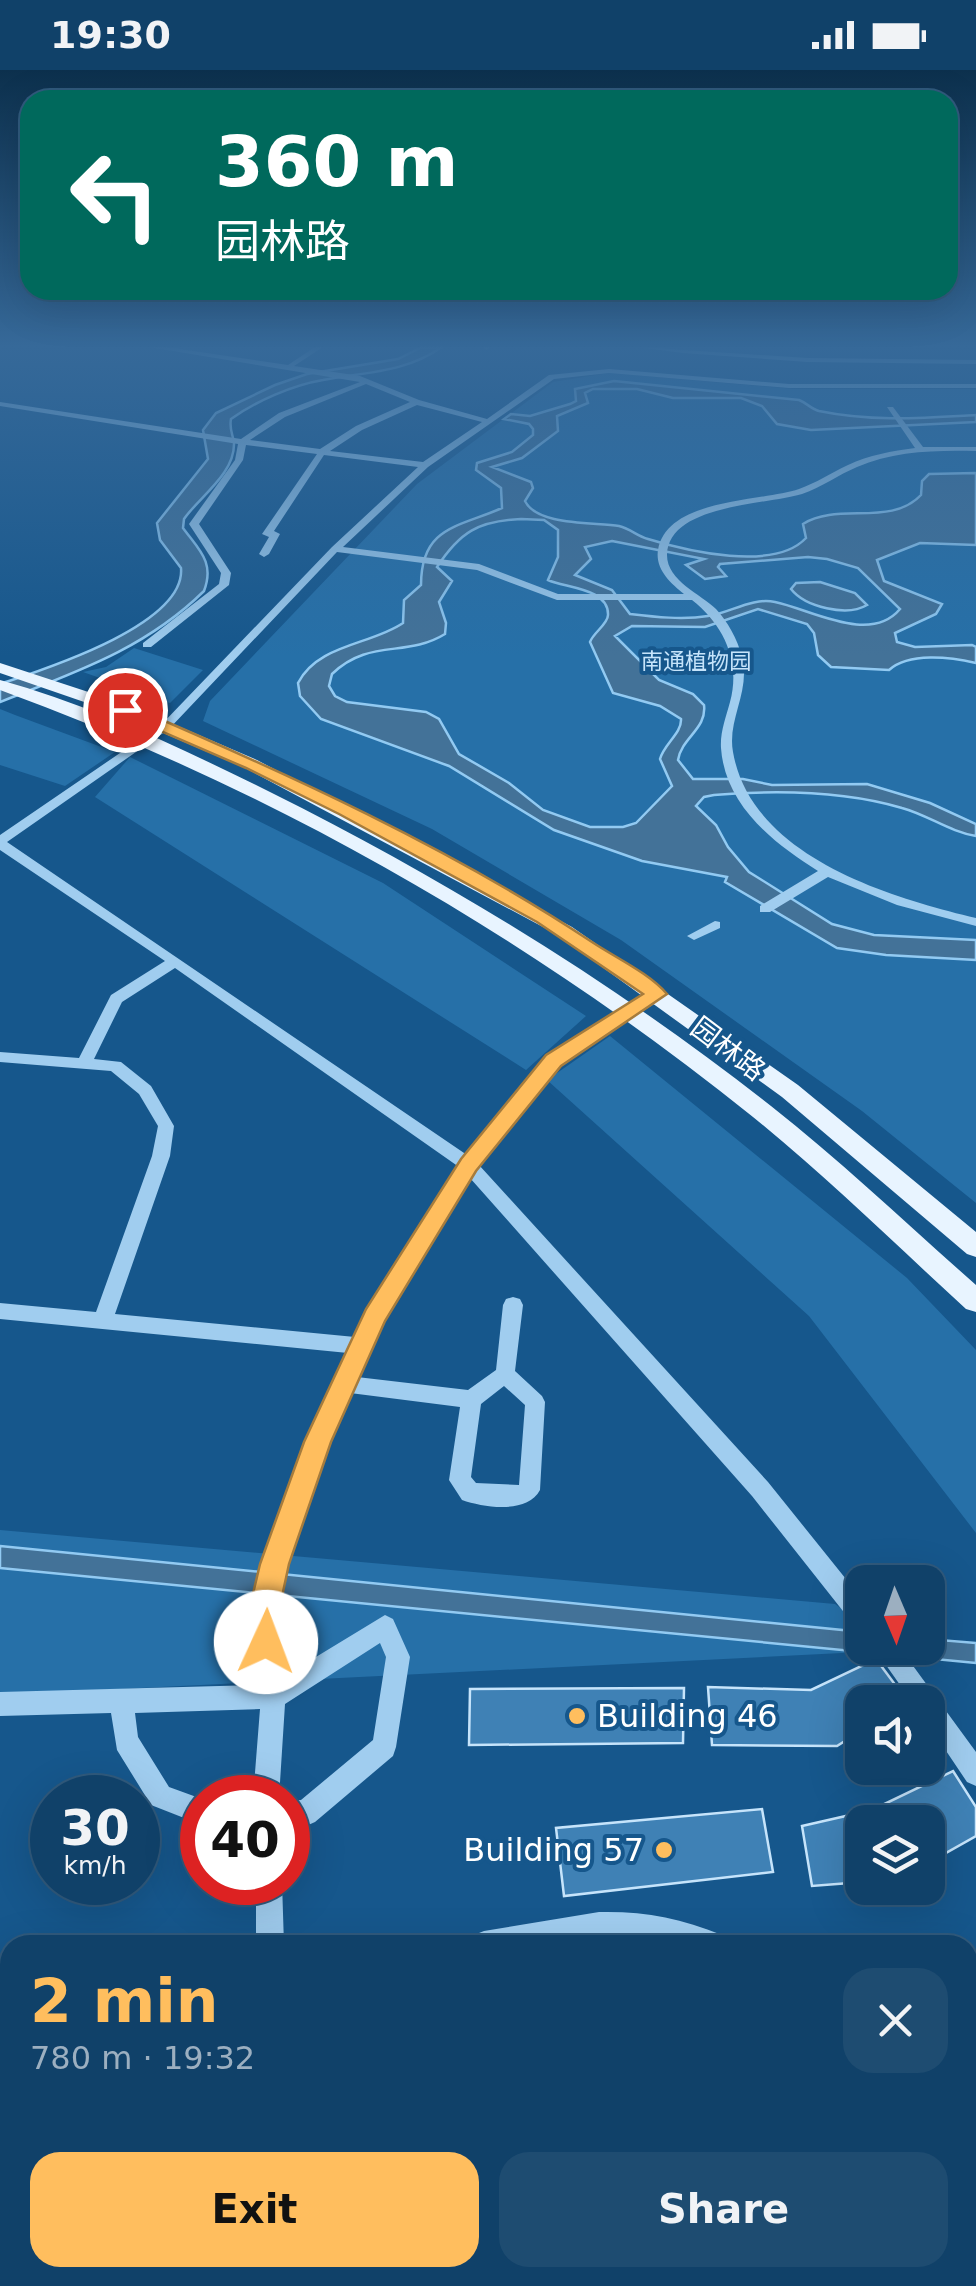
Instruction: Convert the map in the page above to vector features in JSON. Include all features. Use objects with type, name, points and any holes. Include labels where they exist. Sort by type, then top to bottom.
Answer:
[{"type":"main road","points":[[0,668],[24,676],[46,692]]},
{"type":"main road","points":[[0,685],[46,692]]},
{"type":"main road","name":"园林路","points":[[46,692],[165,727],[344,811],[544,918],[790,1091],[976,1247]]},
{"type":"main road","name":"园林路","points":[[46,692],[387,858],[492,920],[629,1012],[762,1112],[976,1300]]},
{"type":"street","points":[[146,645],[224,586],[226,573],[194,524],[240,460],[239,450]]},
{"type":"street","points":[[309,450],[425,465]]},
{"type":"street","points":[[446,450],[335,549],[165,727],[0,843],[468,1165],[760,1489],[845,1596]]},
{"type":"street","points":[[914,450],[859,463],[798,492],[708,511],[677,526],[664,545],[667,570],[723,625],[739,672],[740,696],[726,735],[730,771],[745,802],[778,839],[826,872],[897,900],[976,922]]},
{"type":"street","points":[[264,554],[275,534],[267,534],[322,452]]},
{"type":"street","points":[[335,549],[498,573],[541,594],[588,600],[694,597]]},
{"type":"street","points":[[767,908],[826,872]]},
{"type":"street","points":[[694,936],[715,926]]},
{"type":"street","points":[[84,1063],[116,999],[176,961]]},
{"type":"street","points":[[267,1775],[272,1697],[263,1615],[274,1564],[318,1442],[374,1316],[468,1165],[553,1060],[657,994]]},
{"type":"street","points":[[0,1057],[115,1066],[145,1090],[166,1126],[161,1156],[103,1320]]},
{"type":"street","points":[[344,1384],[472,1398],[505,1374],[513,1305]]},
{"type":"street","points":[[0,1310],[361,1346]]},
{"type":"street","points":[[472,1398],[460,1480],[470,1493],[519,1497],[529,1490],[535,1402],[505,1374]]},
{"type":"street","points":[[0,1704],[272,1697],[385,1627],[398,1657],[384,1747],[310,1810]]},
{"type":"street","points":[[122,1701],[126,1741],[160,1796],[180,1804]]},
{"type":"street","points":[[945,1729],[976,1774]]},
{"type":"street","points":[[269,1905],[270,1935]]},
{"type":"street","points":[[537,1935],[596,1924],[693,1935]]},
{"type":"green space","name":"南通植物园","points":[[462,450],[976,450],[976,1203],[862,1111],[621,940],[432,829],[203,721],[210,701],[417,484]]},
{"type":"green space","points":[[134,648],[203,670],[170,703],[83,672],[106,667]]},
{"type":"green space","points":[[0,709],[115,752],[65,786],[0,765]]},
{"type":"green space","points":[[130,757],[383,883],[586,1016],[526,1070],[95,797]]},
{"type":"green space","points":[[610,1036],[907,1278],[976,1350],[976,1533],[809,1316],[547,1080]]},
{"type":"green space","points":[[0,1530],[835,1604],[845,1611],[845,1653],[0,1695]]},
{"type":"shaded area","points":[[207,450],[233,450],[229,465],[184,519],[183,528],[206,564],[204,591],[134,644],[0,702],[0,684],[108,642],[161,608],[176,589],[181,568],[160,540],[157,523],[208,459]]},
{"type":"shaded area","points":[[532,450],[522,458],[492,467],[531,482],[533,488],[525,501],[541,515],[619,526],[644,538],[730,556],[773,554],[792,548],[806,538],[803,524],[817,518],[909,505],[921,495],[922,481],[929,474],[976,473],[976,545],[920,543],[877,560],[884,581],[942,604],[936,614],[895,633],[897,642],[915,647],[972,645],[976,647],[976,663],[930,658],[907,660],[889,670],[831,667],[818,655],[814,633],[807,624],[758,609],[705,627],[632,626],[615,636],[659,680],[693,694],[704,705],[702,720],[678,760],[693,779],[743,779],[772,785],[867,784],[930,803],[976,824],[976,836],[880,802],[809,793],[714,795],[704,797],[696,806],[716,825],[749,872],[832,924],[874,935],[976,940],[976,960],[837,948],[725,882],[727,877],[642,861],[554,830],[449,766],[321,719],[300,696],[298,683],[307,670],[332,653],[403,623],[404,600],[421,585],[423,566],[435,540],[457,525],[502,508],[501,488],[476,470],[477,463]],"holes":[[[544,520],[558,530],[558,557],[548,580],[594,594],[606,606],[607,618],[590,642],[613,693],[660,706],[681,719],[660,759],[672,786],[636,823],[623,827],[590,827],[543,810],[509,783],[459,754],[439,719],[426,712],[347,702],[335,696],[329,686],[332,674],[360,656],[416,645],[445,634],[446,623],[439,602],[452,581],[437,567],[462,537],[493,522]],[[612,541],[704,559],[686,565],[705,579],[726,576],[718,567],[720,564],[827,559],[858,568],[900,609],[873,624],[839,622],[766,601],[698,617],[630,614],[612,590],[575,575],[591,559],[585,547]]]},
{"type":"shaded area","points":[[820,582],[855,593],[867,605],[849,610],[827,608],[806,601],[791,589],[796,583]]},
{"type":"shaded area","points":[[0,1546],[845,1630],[845,1650],[0,1568]]},
{"type":"shaded area","points":[[945,1640],[976,1643],[976,1663],[945,1660]]},
{"type":"building","points":[[863,1665],[880,1665],[895,1685],[845,1685],[845,1741],[837,1746],[712,1745],[708,1687],[811,1690]]},
{"type":"building","name":"Building 46","points":[[684,1688],[683,1743],[469,1745],[470,1689]]},
{"type":"building","points":[[953,1771],[976,1807],[976,1836],[945,1853],[945,1805],[882,1805],[924,1785],[945,1785],[945,1775]]},
{"type":"building","name":"Building 57","points":[[762,1809],[773,1872],[564,1896],[556,1828]]},
{"type":"building","points":[[845,1816],[845,1883],[812,1886],[802,1826]]},
{"type":"place","name":"Building 46","points":[[577,1716]]},
{"type":"place","name":"Building 57","points":[[664,1850]]},
{"type":"route","points":[[125,710],[252,764],[344,811],[544,918],[657,994],[553,1060],[468,1165],[374,1316],[318,1442],[274,1564],[263,1615],[266,1642]]}]
